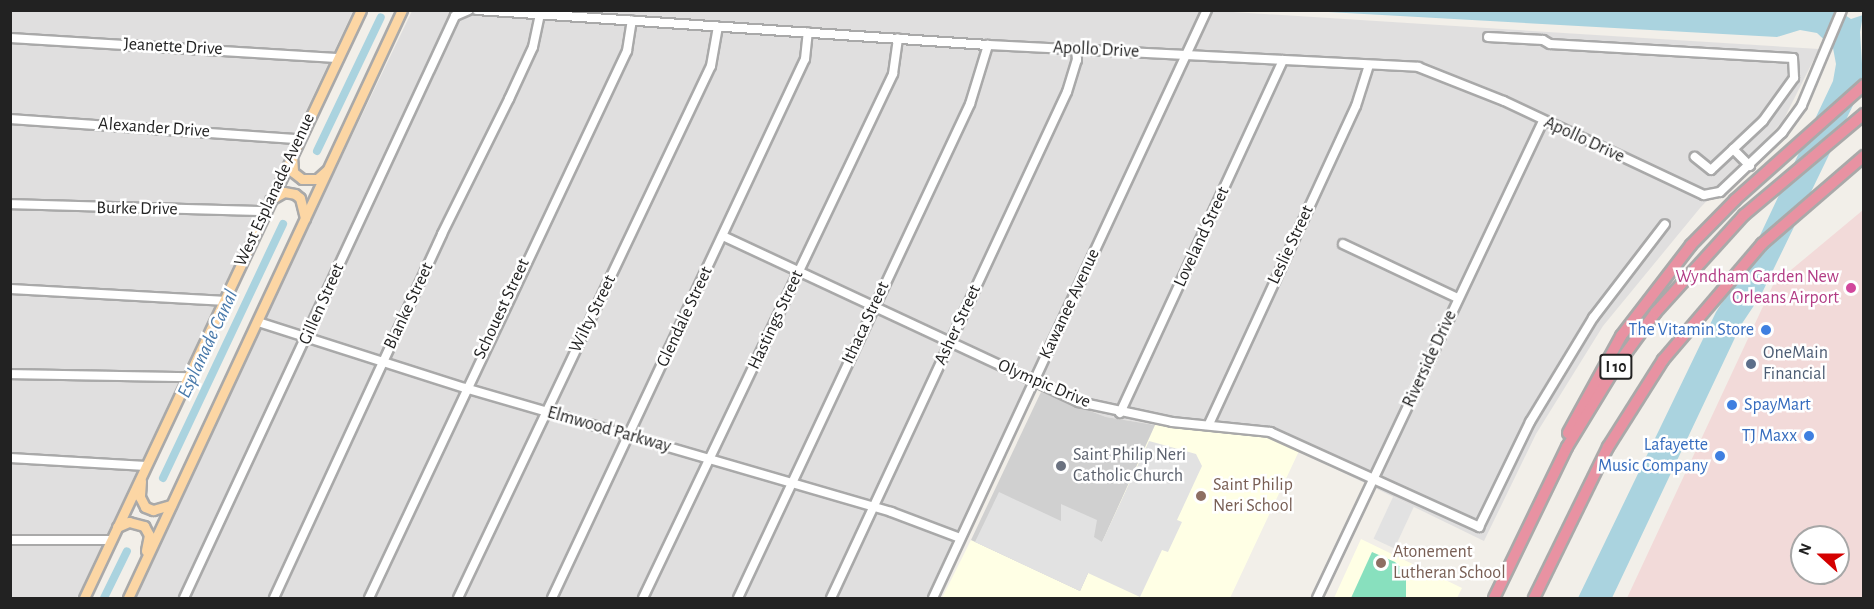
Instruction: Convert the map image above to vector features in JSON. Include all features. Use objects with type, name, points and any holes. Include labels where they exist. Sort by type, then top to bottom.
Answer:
[{"type":"highway","points":[[1544,491],[1575,417],[1621,336],[1691,245],[1735,200],[1863,85]]},
{"type":"highway","name":"I 10","points":[[1494,598],[1544,491],[1615,368],[1656,312],[1706,254],[1780,181],[1863,114]]},
{"type":"highway","name":"I 10","points":[[1534,598],[1630,409],[1676,342],[1737,270],[1778,228],[1863,156]]},
{"type":"main road","name":"West Esplanade Avenue","points":[[84,598],[291,153],[361,10]]},
{"type":"main road","points":[[128,598],[402,10]]},
{"type":"main road","points":[[291,153],[293,172],[302,179],[317,180],[331,166]]},
{"type":"main road","points":[[269,201],[284,192],[295,194],[305,210],[304,223]]},
{"type":"main road","points":[[141,476],[140,497],[145,507],[153,510],[171,504]]},
{"type":"main road","points":[[117,527],[129,522],[144,526],[149,535],[144,562]]},
{"type":"street","points":[[462,11],[469,10]]},
{"type":"street","name":"Apollo Drive","points":[[477,10],[988,45],[1427,69],[1704,195],[1720,192],[1782,134],[1802,105],[1842,10]]},
{"type":"street","name":"Kawanee Avenue","points":[[933,598],[1208,10]]},
{"type":"street","name":"Gillen Street","points":[[183,598],[450,26],[462,11]]},
{"type":"street","name":"Blanke Street","points":[[274,598],[382,363],[509,99],[532,47],[540,14]]},
{"type":"street","name":"Schouest Street","points":[[369,598],[465,388],[627,51],[632,20]]},
{"type":"street","name":"Wilty Street","points":[[458,598],[711,66],[718,27]]},
{"type":"street","name":"Glendale Street","points":[[552,598],[805,59],[808,33]]},
{"type":"street","points":[[1488,37],[1543,40],[1550,44],[1793,58],[1794,78],[1782,98],[1734,148],[1711,170],[1695,157]]},
{"type":"street","name":"Jeanette Drive","points":[[10,38],[336,58]]},
{"type":"street","name":"Hastings Street","points":[[643,598],[892,74],[898,38]]},
{"type":"street","name":"Ithaca Street","points":[[738,598],[970,104],[988,45]]},
{"type":"street","name":"Asher Street","points":[[831,598],[1067,92],[1077,60],[1076,49]]},
{"type":"street","name":"Loveland Street","points":[[1120,413],[1283,60]]},
{"type":"street","name":"Leslie Street","points":[[1209,424],[1356,106],[1369,65]]},
{"type":"street","name":"Alexander Drive","points":[[10,119],[298,139]]},
{"type":"street","name":"Riverside Drive","points":[[1317,598],[1543,121]]},
{"type":"street","points":[[1734,148],[1750,166]]},
{"type":"street","name":"Burke Drive","points":[[10,204],[264,211]]},
{"type":"street","name":"Olympic Drive","points":[[723,236],[1080,402],[1120,413],[1270,432],[1479,527],[1530,422],[1593,318],[1665,224]]},
{"type":"street","points":[[1343,244],[1458,298]]},
{"type":"street","points":[[10,289],[223,301]]},
{"type":"street","name":"Elmwood Parkway","points":[[258,322],[465,388],[873,507],[960,538]]},
{"type":"street","points":[[10,374],[188,377]]},
{"type":"street","points":[[10,458],[146,466]]},
{"type":"street","points":[[10,540],[111,540]]},
{"type":"shaded area","points":[[1201,10],[1819,49],[1783,121],[1700,208],[1603,326],[1536,434],[1484,541],[1262,433],[1155,425],[1106,417],[1026,385],[926,598],[130,598],[412,11]]},
{"type":"shaded area","points":[[10,11],[353,11],[77,598],[11,598]]},
{"type":"shaded area","points":[[1863,210],[1863,598],[1627,598],[1773,285]]},
{"type":"shaded area","points":[[1041,392],[1106,417],[1155,425],[1080,591],[971,540]]},
{"type":"shaded area","name":"Saint Philip Neri School","points":[[1155,425],[1262,433],[1299,451],[1230,598],[942,598],[971,540],[1080,591]]},
{"type":"shaded area","points":[[1149,441],[1196,454],[1202,466],[1177,520],[1182,522],[1168,552],[1162,550],[1140,597],[1088,573],[1080,591],[975,542],[999,492],[1061,521],[1061,504],[1097,520],[1094,537],[1102,542]]},
{"type":"shaded area","points":[[1393,497],[1414,507],[1394,548],[1374,539]]},
{"type":"shaded area","name":"Atonement Lutheran School","points":[[1361,539],[1462,588],[1457,598],[1334,598]]},
{"type":"green space","points":[[1372,552],[1395,562],[1406,573],[1406,598],[1351,598]]},
{"type":"water","points":[[1837,10],[1851,19],[1863,15],[1860,32],[1863,80],[1858,95],[1761,295],[1741,325],[1612,598],[1578,598],[1716,312],[1746,265],[1833,81],[1836,64],[1833,48],[1817,33],[1800,30],[1777,37],[1310,11]]},
{"type":"waterway","name":"Esplanade Canal","points":[[317,151],[381,17]]},
{"type":"waterway","name":"Esplanade Canal","points":[[163,478],[283,224]]},
{"type":"waterway","name":"Esplanade Canal","points":[[104,598],[127,551]]},
{"type":"place","name":"Wyndham Garden New Orleans Airport","points":[[1851,288]]},
{"type":"place","name":"The Vitamin Store","points":[[1766,330]]},
{"type":"place","name":"OneMain Financial","points":[[1751,364]]},
{"type":"place","name":"SpayMart","points":[[1732,405]]},
{"type":"place","name":"TJ Maxx","points":[[1809,436]]},
{"type":"place","name":"Lafayette Music Company","points":[[1720,456]]},
{"type":"place","name":"Saint Philip Neri Catholic Church","points":[[1061,466]]},
{"type":"place","name":"Saint Philip Neri School","points":[[1201,496]]},
{"type":"place","name":"Atonement Lutheran School","points":[[1381,563]]}]
